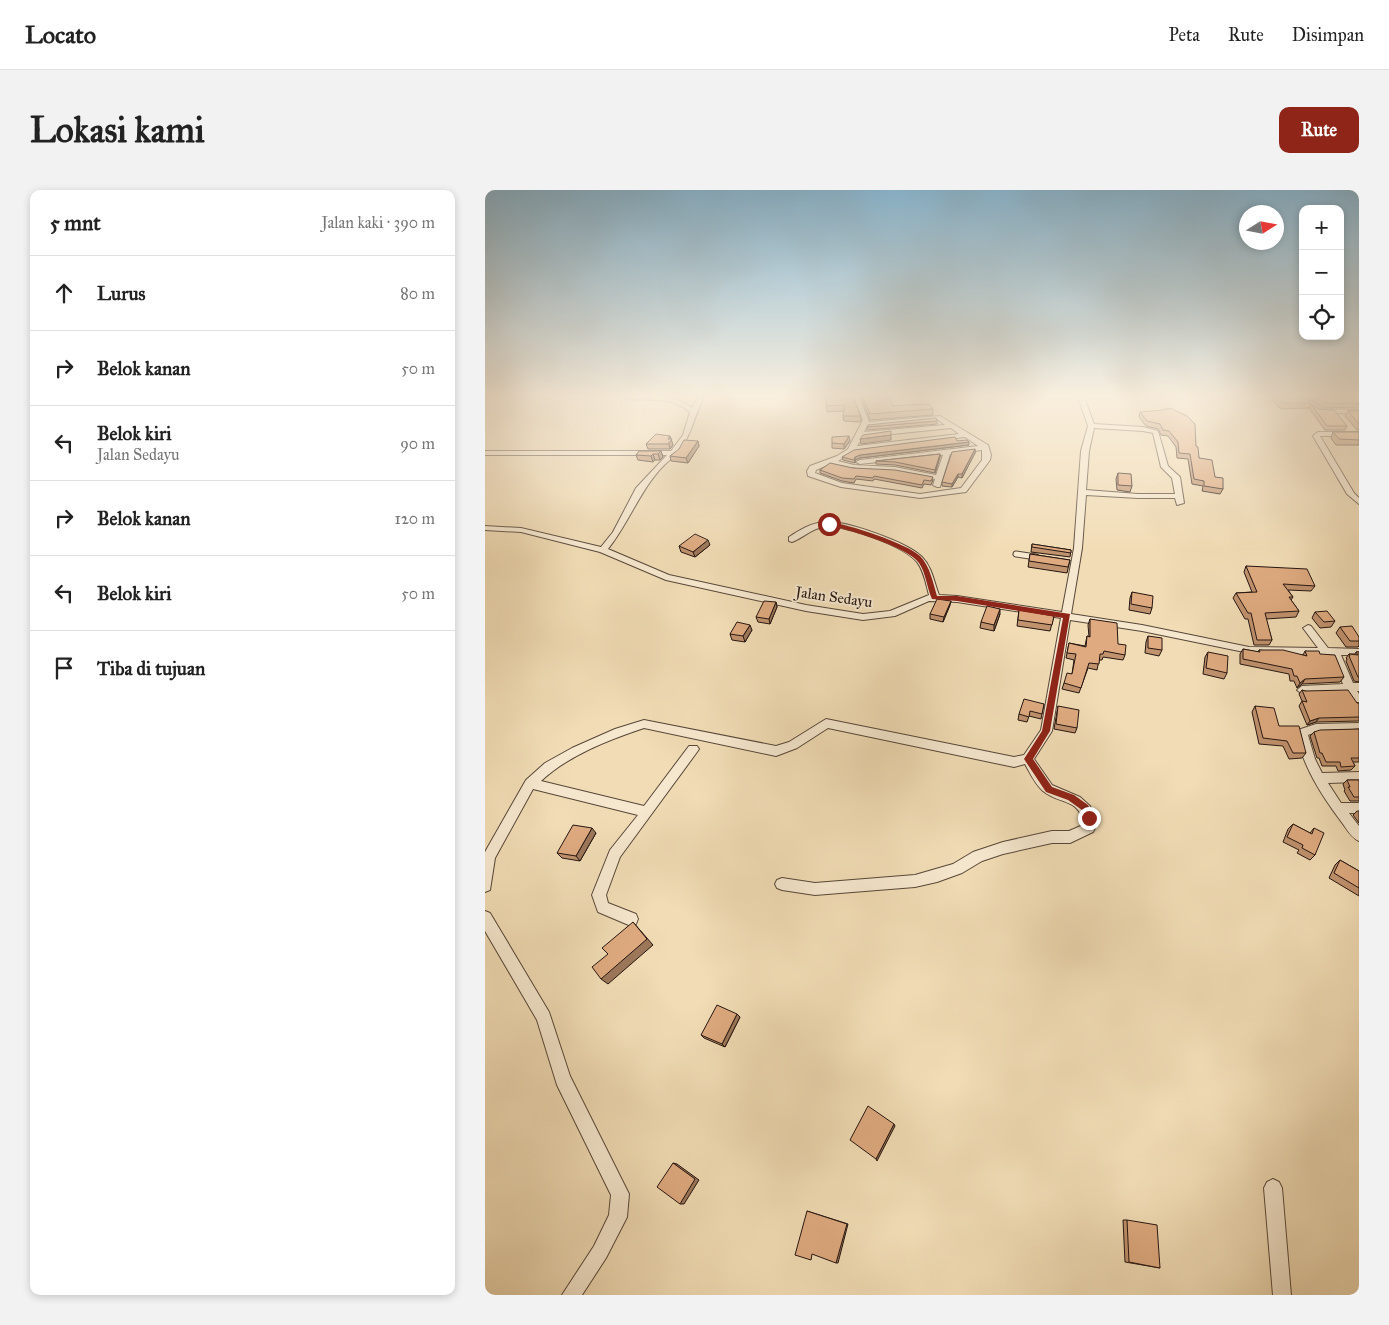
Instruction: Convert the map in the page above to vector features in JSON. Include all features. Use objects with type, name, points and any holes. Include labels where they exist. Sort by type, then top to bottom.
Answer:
[{"type":"street","points":[[603,550],[618,530],[624,515],[640,489],[677,449]]},
{"type":"street","points":[[856,449],[852,449],[845,456],[813,468],[811,474],[841,485],[920,496],[963,490],[986,460],[985,449]]},
{"type":"street","points":[[846,464],[973,449]]},
{"type":"street","points":[[485,886],[489,857],[530,783],[549,766],[576,751],[619,732],[644,724],[776,751],[793,745],[826,723],[1014,762],[1028,759],[1046,731],[1067,616],[1071,562],[1083,492],[1086,449]]},
{"type":"street","points":[[1083,492],[1179,499],[1176,477],[1166,468],[1161,449]]},
{"type":"street","points":[[1324,449],[1351,494],[1359,502]]},
{"type":"street","points":[[485,452],[675,453]]},
{"type":"street","points":[[934,494],[947,452]]},
{"type":"street","points":[[828,461],[853,467],[895,469],[940,478]]},
{"type":"street","points":[[792,539],[804,531],[829,524],[839,525],[884,540],[917,556],[923,564],[935,598]]},
{"type":"street","name":"Jalan Sedayu","points":[[485,528],[521,530],[603,550],[666,577],[806,608],[863,618],[892,614],[922,599],[957,598],[1142,628],[1249,650],[1359,652]]},
{"type":"street","points":[[1308,628],[1331,652],[1354,687],[1359,703]]},
{"type":"street","points":[[1302,690],[1354,687]]},
{"type":"street","points":[[1359,727],[1316,728],[1305,730],[1302,733],[1303,741],[1319,778],[1359,835]]},
{"type":"street","points":[[631,919],[603,907],[599,895],[615,854],[693,749]]},
{"type":"street","points":[[782,884],[815,889],[915,881],[937,876],[957,868],[978,856],[1003,848],[1052,837],[1070,837],[1089,828],[1089,818],[1085,807],[1071,798],[1049,789],[1028,759]]},
{"type":"street","points":[[1319,778],[1359,777]]},
{"type":"street","points":[[530,783],[647,812]]},
{"type":"street","points":[[1339,808],[1359,808]]},
{"type":"street","points":[[485,918],[544,1017],[563,1079],[620,1194],[618,1217],[600,1252],[571,1295]]},
{"type":"street","points":[[1273,1188],[1282,1295]]},
{"type":"lane","points":[[1016,554],[1041,558]]},
{"type":"building","points":[[679,449],[693,449],[686,458],[670,456]]},
{"type":"building","points":[[914,449],[860,455],[855,457],[854,460],[842,457],[854,450]]},
{"type":"building","points":[[975,449],[962,474],[958,474],[952,484],[942,482],[952,452]]},
{"type":"building","points":[[1179,449],[1198,449],[1199,458],[1212,460],[1215,477],[1223,478],[1223,489],[1204,486],[1204,481],[1194,479],[1190,454],[1179,453]]},
{"type":"building","points":[[639,451],[661,451],[651,456],[636,455]]},
{"type":"building","points":[[940,454],[935,470],[895,462],[876,461]]},
{"type":"building","points":[[830,463],[853,468],[895,470],[933,477],[931,481],[924,480],[922,485],[874,476],[873,478],[856,476],[854,479],[842,478],[820,470]]},
{"type":"building","points":[[1118,473],[1131,474],[1132,486],[1118,485]]},
{"type":"building","points":[[695,534],[708,540],[693,552],[679,546]]},
{"type":"building","points":[[1032,544],[1071,550],[1071,553],[1032,547]]},
{"type":"building","points":[[1030,554],[1070,560],[1068,567],[1029,561]]},
{"type":"building","points":[[1246,566],[1307,569],[1315,586],[1283,584],[1293,597],[1289,597],[1299,611],[1265,613],[1272,640],[1257,640],[1251,613],[1248,613],[1236,593],[1257,592]]},
{"type":"building","points":[[1132,592],[1153,596],[1152,608],[1131,604]]},
{"type":"building","points":[[937,599],[951,601],[944,617],[930,614]]},
{"type":"building","points":[[764,601],[776,602],[769,619],[756,617]]},
{"type":"building","points":[[987,606],[1000,609],[994,625],[981,622]]},
{"type":"building","points":[[1019,610],[1054,616],[1052,625],[1018,620]]},
{"type":"building","points":[[1327,611],[1335,621],[1324,622],[1315,612]]},
{"type":"building","points":[[1090,619],[1117,623],[1118,644],[1126,645],[1125,655],[1104,651],[1103,654],[1100,654],[1099,664],[1089,663],[1081,688],[1064,683],[1067,673],[1072,674],[1076,654],[1067,653],[1069,643],[1086,647],[1087,636],[1090,637]]},
{"type":"building","points":[[737,622],[750,625],[743,636],[730,634]]},
{"type":"building","points":[[1352,626],[1359,637],[1359,641],[1350,641],[1340,627]]},
{"type":"building","points":[[1148,636],[1162,638],[1162,650],[1148,648]]},
{"type":"building","points":[[1243,649],[1260,652],[1259,650],[1283,650],[1307,656],[1305,651],[1319,651],[1320,654],[1335,655],[1344,677],[1305,679],[1300,683],[1297,676],[1294,676],[1292,669],[1243,659]]},
{"type":"building","points":[[1208,652],[1228,656],[1227,673],[1206,668]]},
{"type":"building","points":[[1356,652],[1359,652],[1359,677],[1349,656],[1349,654],[1358,655]]},
{"type":"building","points":[[1302,690],[1348,690],[1357,703],[1359,703],[1359,717],[1319,718],[1310,721],[1302,701],[1307,702]]},
{"type":"building","points":[[1024,699],[1044,704],[1042,714],[1030,711],[1029,717],[1019,714]]},
{"type":"building","points":[[1058,706],[1079,710],[1077,728],[1056,724]]},
{"type":"building","points":[[1255,706],[1274,708],[1279,726],[1299,726],[1306,753],[1293,753],[1287,741],[1263,738]]},
{"type":"building","points":[[1359,729],[1359,758],[1351,758],[1355,766],[1341,767],[1340,762],[1326,762],[1322,753],[1320,753],[1314,732],[1320,730]]},
{"type":"building","points":[[1347,780],[1359,780],[1359,797],[1354,797],[1348,787],[1350,787]]},
{"type":"building","points":[[1293,824],[1312,834],[1314,828],[1324,833],[1315,855],[1302,848],[1303,845],[1287,837]]},
{"type":"building","points":[[573,825],[592,828],[576,856],[557,853]]},
{"type":"building","points":[[1340,860],[1359,871],[1359,888],[1334,873]]},
{"type":"building","points":[[633,922],[647,939],[601,979],[592,967],[608,954],[602,948]]},
{"type":"building","points":[[717,1005],[737,1014],[722,1044],[701,1035]]},
{"type":"building","points":[[868,1106],[894,1124],[876,1159],[850,1140]]},
{"type":"building","points":[[673,1163],[695,1179],[680,1204],[657,1187]]},
{"type":"building","points":[[807,1211],[847,1224],[836,1263],[812,1254],[811,1260],[795,1255]]},
{"type":"building","points":[[1127,1220],[1157,1225],[1160,1268],[1129,1262]]},
{"type":"route","points":[[829,524],[839,525],[884,540],[917,556],[923,564],[935,598],[957,598],[1067,616],[1046,731],[1028,759],[1049,789],[1071,798],[1085,807],[1089,818]]}]
